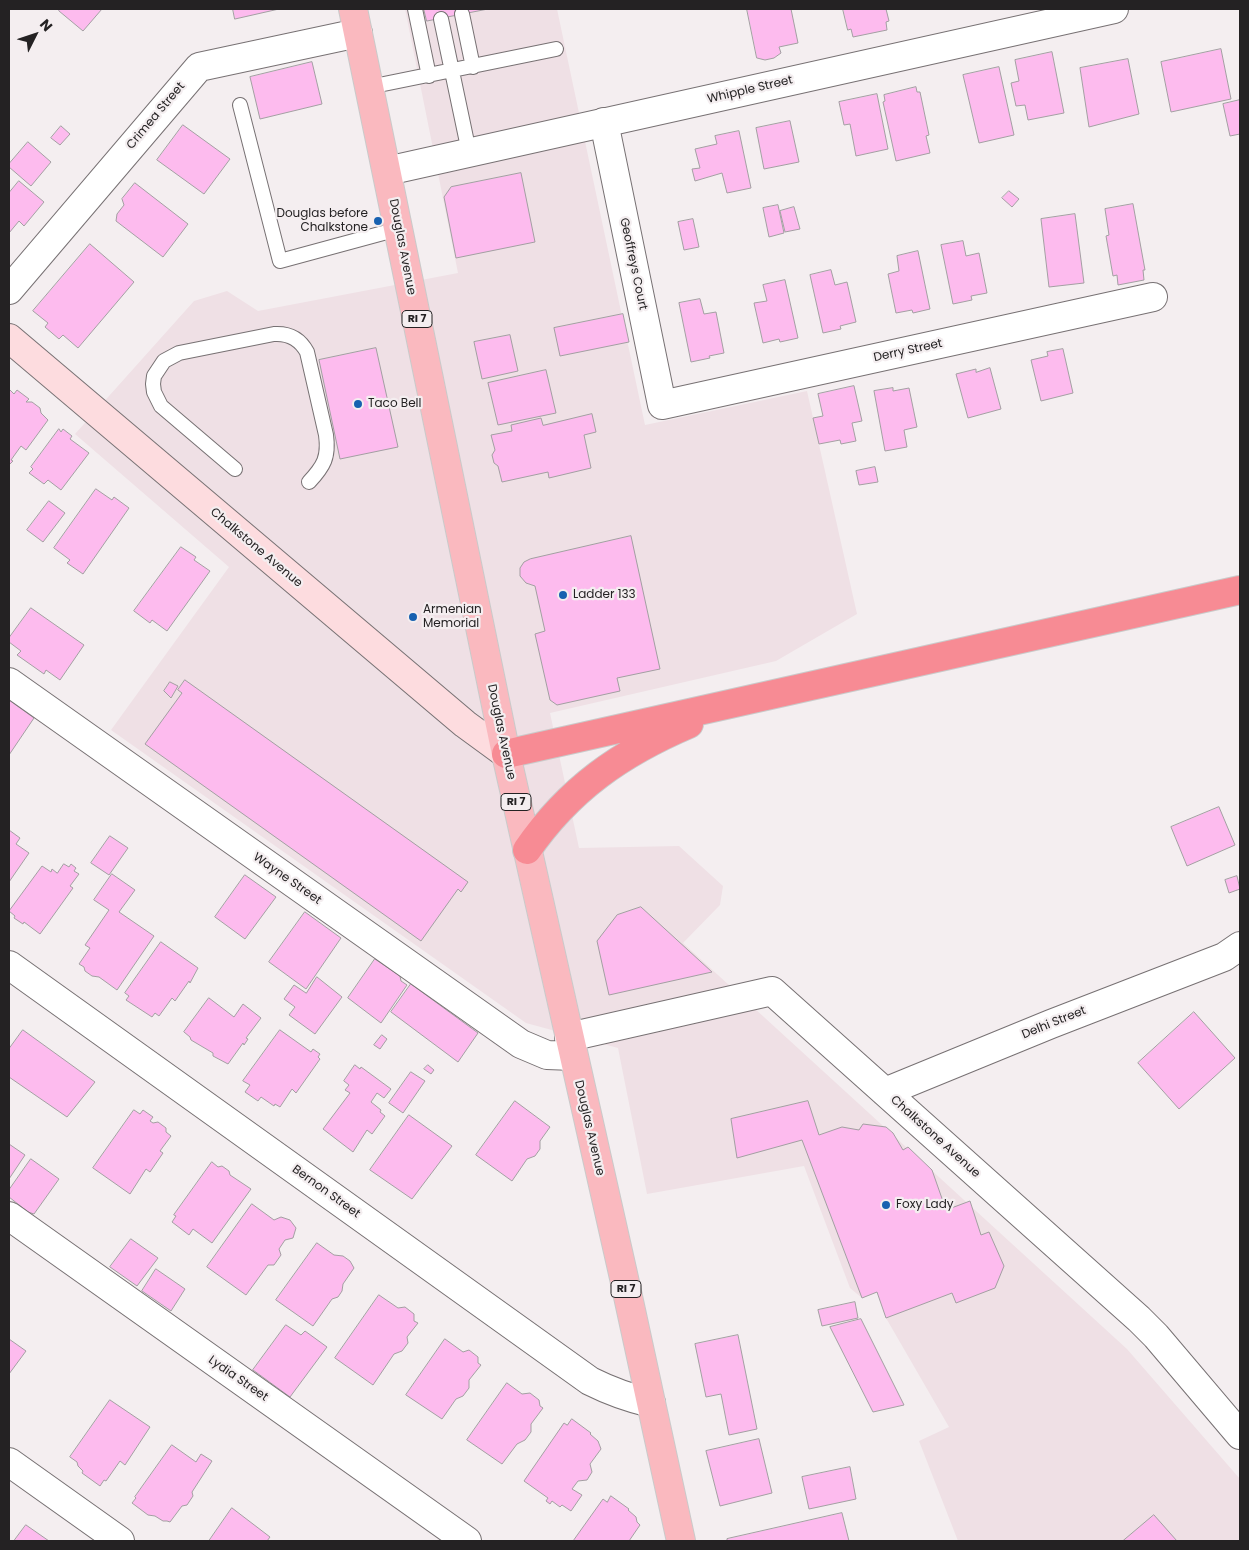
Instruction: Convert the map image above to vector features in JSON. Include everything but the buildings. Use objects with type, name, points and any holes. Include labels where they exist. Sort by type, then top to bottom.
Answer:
[{"type":"highway","points":[[506,754],[1240,590]]},
{"type":"highway","points":[[527,850],[550,818],[601,772],[648,744],[747,700]]},
{"type":"main road","name":"Douglas Avenue","points":[[355,21],[506,754],[681,1541]]},
{"type":"main road","name":"Chalkstone Avenue","points":[[9,338],[465,724],[506,754]]},
{"type":"street","name":"Whipple Street","points":[[386,171],[1114,9]]},
{"type":"street","name":"Crimea Street","points":[[9,290],[199,66],[318,42],[355,21]]},
{"type":"street","name":"Geoffreys Court","points":[[604,122],[662,406]]},
{"type":"street","name":"Derry Street","points":[[662,406],[1153,297]]},
{"type":"street","name":"Wayne Street","points":[[9,682],[522,1044],[547,1055],[571,1047]]},
{"type":"street","name":"Delhi Street","points":[[885,1092],[1051,1024],[1235,958]]},
{"type":"street","name":"Bernon Street","points":[[9,965],[590,1381],[627,1397],[651,1402]]},
{"type":"street","name":"Chalkstone Avenue","points":[[571,1047],[772,991],[1143,1323],[1240,1435]]},
{"type":"street","name":"Lydia Street","points":[[9,1216],[467,1541]]},
{"type":"street","points":[[9,1462],[120,1541]]},
{"type":"lane","points":[[415,9],[429,76]]},
{"type":"lane","points":[[462,14],[473,67]]},
{"type":"lane","points":[[440,18],[468,152]]},
{"type":"lane","points":[[369,88],[556,49]]},
{"type":"lane","points":[[240,105],[280,261],[360,241],[398,229]]},
{"type":"lane","points":[[236,469],[161,406],[154,392],[154,376],[164,361],[179,353],[274,334],[283,334],[297,340],[307,352],[326,435],[325,461],[309,482]]},
{"type":"shaded area","points":[[405,9],[557,9],[645,425],[807,391],[857,614],[776,661],[550,713],[579,848],[679,846],[723,886],[720,905],[683,943],[1127,1349],[1240,1479],[1240,1541],[958,1541],[919,1441],[949,1427],[886,1318],[877,1292],[862,1298],[850,1288],[804,1166],[647,1194],[618,1048],[526,1023],[111,730],[229,567],[75,434],[194,301],[227,291],[258,311],[458,273]]},
{"type":"place","name":"Douglas before Chalkstone","points":[[378,221]]},
{"type":"place","name":"Taco Bell","points":[[358,404]]},
{"type":"place","name":"Ladder 133","points":[[563,595]]},
{"type":"place","name":"Armenian Memorial","points":[[413,617]]},
{"type":"place","name":"Foxy Lady","points":[[886,1205]]}]
